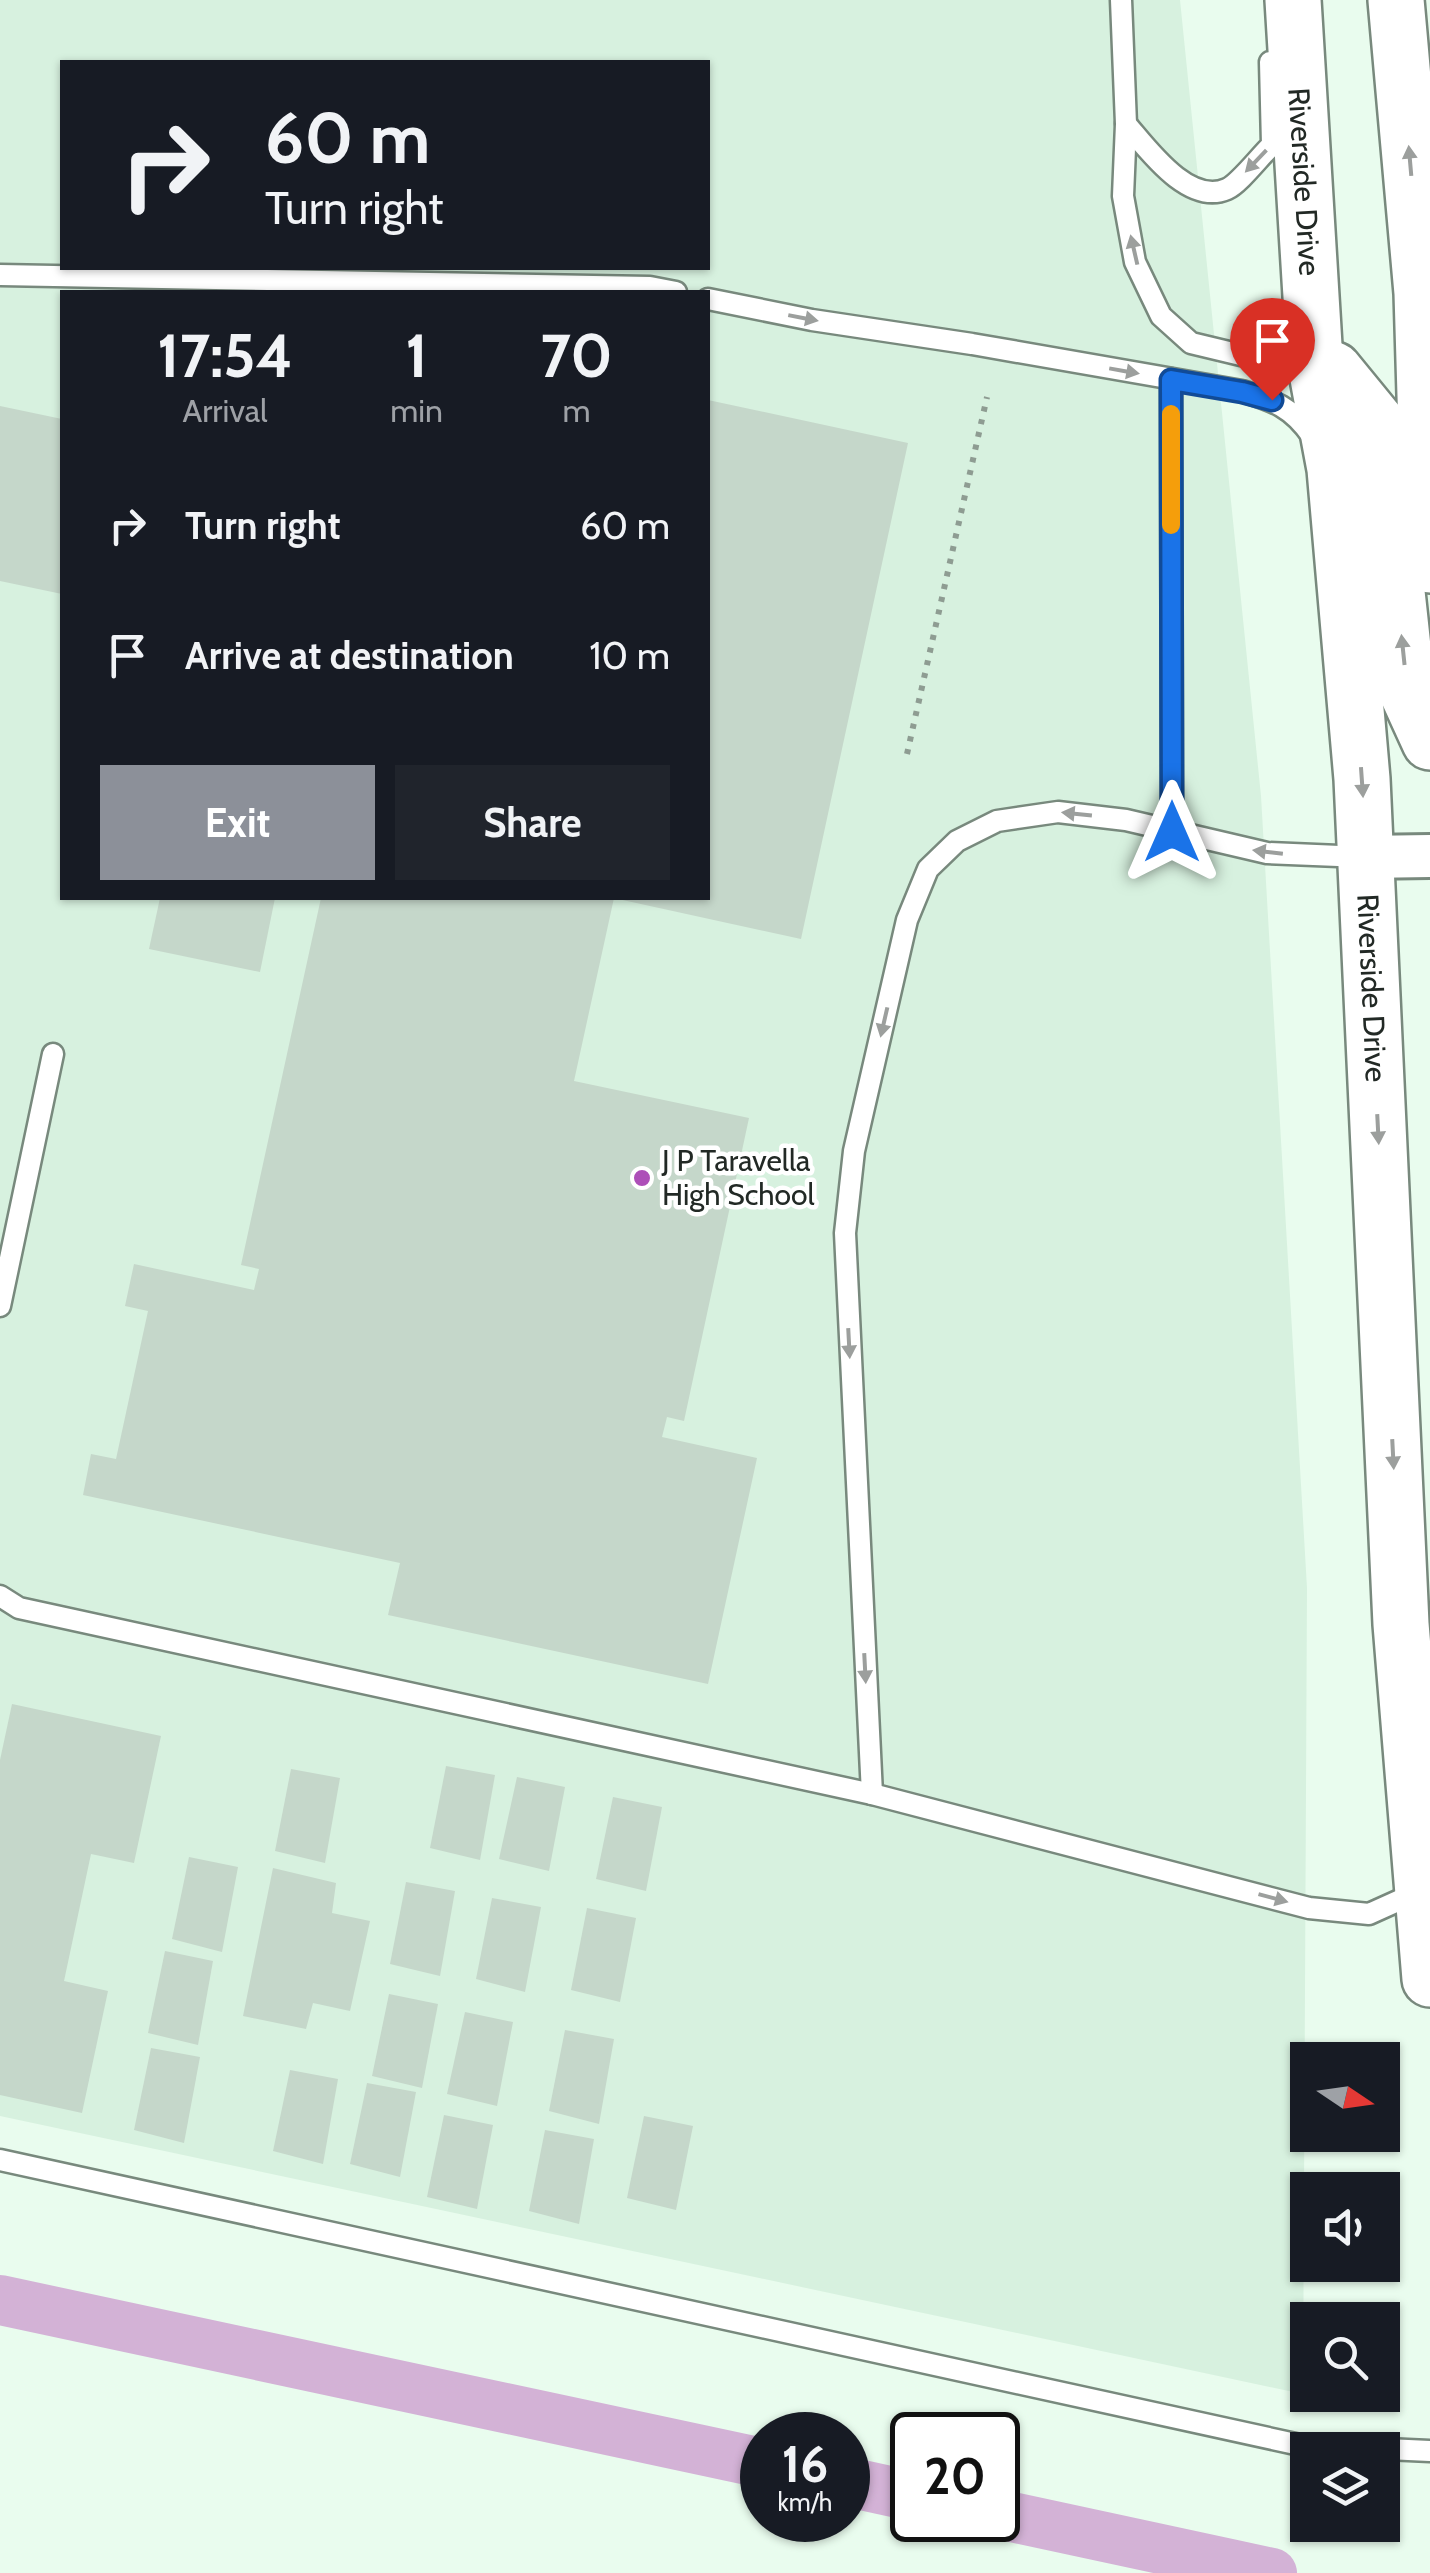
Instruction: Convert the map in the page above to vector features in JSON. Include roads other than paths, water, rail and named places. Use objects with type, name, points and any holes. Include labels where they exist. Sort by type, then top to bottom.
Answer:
[{"type":"street","points":[[1396,0],[1422,293],[1430,565]]},
{"type":"street","name":"Riverside Drive","points":[[1282,18],[1315,362],[1335,469],[1366,857],[1401,1624],[1426,1887],[1430,1978]]},
{"type":"street","points":[[1315,362],[1334,370],[1379,424],[1408,694],[1430,742]]},
{"type":"street","points":[[1366,857],[1430,856]]},
{"type":"lane","points":[[1120,0],[1126,124],[1123,196],[1135,262],[1161,316],[1191,343],[1241,355],[1315,362]]},
{"type":"lane","points":[[1126,124],[1168,172],[1186,184],[1210,191],[1228,189],[1272,144],[1282,18]]},
{"type":"lane","points":[[0,275],[666,290]]},
{"type":"lane","points":[[710,299],[1272,400],[1297,415],[1335,469]]},
{"type":"lane","points":[[1171,380],[1172,832]]},
{"type":"lane","points":[[872,1794],[844,1233],[854,1152],[907,920],[928,869],[956,841],[997,821],[1058,812],[1126,820],[1267,853],[1366,857]]},
{"type":"lane","points":[[0,1306],[53,1054]]},
{"type":"lane","points":[[0,1596],[19,1608],[872,1794],[1309,1908],[1369,1914],[1426,1887]]},
{"type":"lane","points":[[0,2160],[1300,2445],[1430,2451]]},
{"type":"waterway","points":[[0,2300],[740,2458]]},
{"type":"waterway","points":[[870,2487],[890,2491]]},
{"type":"waterway","points":[[1020,2519],[1272,2573]]},
{"type":"place","name":"J P Taravella High School","points":[[642,1178]]}]
